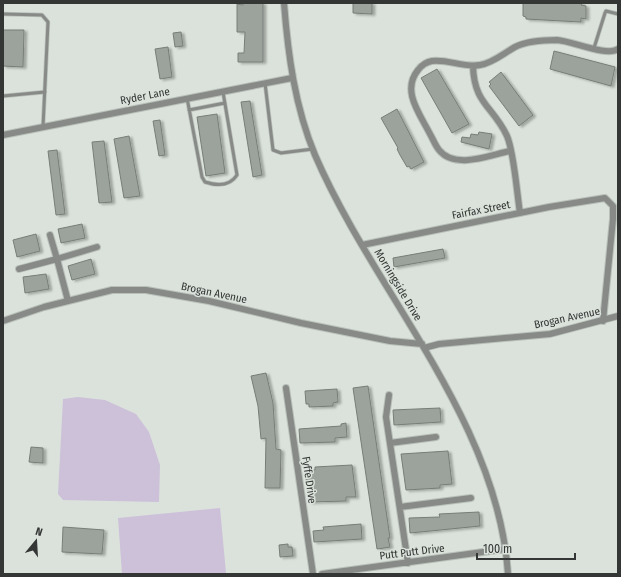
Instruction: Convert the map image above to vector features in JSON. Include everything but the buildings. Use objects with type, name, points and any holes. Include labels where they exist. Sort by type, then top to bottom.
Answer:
[{"type":"street","name":"Morningside Drive","points":[[284,3],[292,78],[313,149],[362,245],[423,346],[457,408],[478,454],[502,530],[508,574]]},
{"type":"street","points":[[510,151],[464,161],[450,158],[439,150],[413,101],[410,88],[414,74],[422,65],[433,61],[473,66],[482,65],[495,60],[517,46],[543,40],[559,40],[606,52],[618,49]]},
{"type":"street","points":[[473,66],[476,89],[503,128],[508,138],[520,213]]},
{"type":"street","name":"Ryder Lane","points":[[3,135],[292,78]]},
{"type":"street","name":"Fairfax Street","points":[[362,245],[520,213],[605,198],[613,206],[613,218],[603,321]]},
{"type":"street","points":[[50,235],[68,301]]},
{"type":"street","points":[[19,269],[97,247]]},
{"type":"street","name":"Brogan Avenue","points":[[3,321],[68,301],[112,290],[146,290],[390,341],[423,346],[550,334],[618,316]]},
{"type":"street","name":"Fyffe Drive","points":[[286,388],[313,574]]},
{"type":"street","points":[[389,395],[386,417],[408,563]]},
{"type":"street","points":[[390,443],[436,437]]},
{"type":"street","points":[[400,507],[471,498]]},
{"type":"street","name":"Putt Putt Drive","points":[[322,574],[505,549]]},
{"type":"lane","points":[[594,48],[606,11],[618,14]]},
{"type":"lane","points":[[3,14],[42,15],[48,22],[44,126]]},
{"type":"lane","points":[[265,83],[273,150],[281,154],[313,149]]},
{"type":"lane","points":[[187,98],[202,177],[205,182],[213,185],[225,184],[233,180],[237,175],[223,91]]},
{"type":"lane","points":[[3,96],[45,92]]},
{"type":"lane","points":[[189,110],[225,102]]},
{"type":"shaded area","points":[[78,397],[105,400],[136,414],[149,432],[160,465],[159,502],[63,500],[58,494],[63,399]]},
{"type":"shaded area","points":[[220,508],[226,573],[122,574],[118,518]]}]
